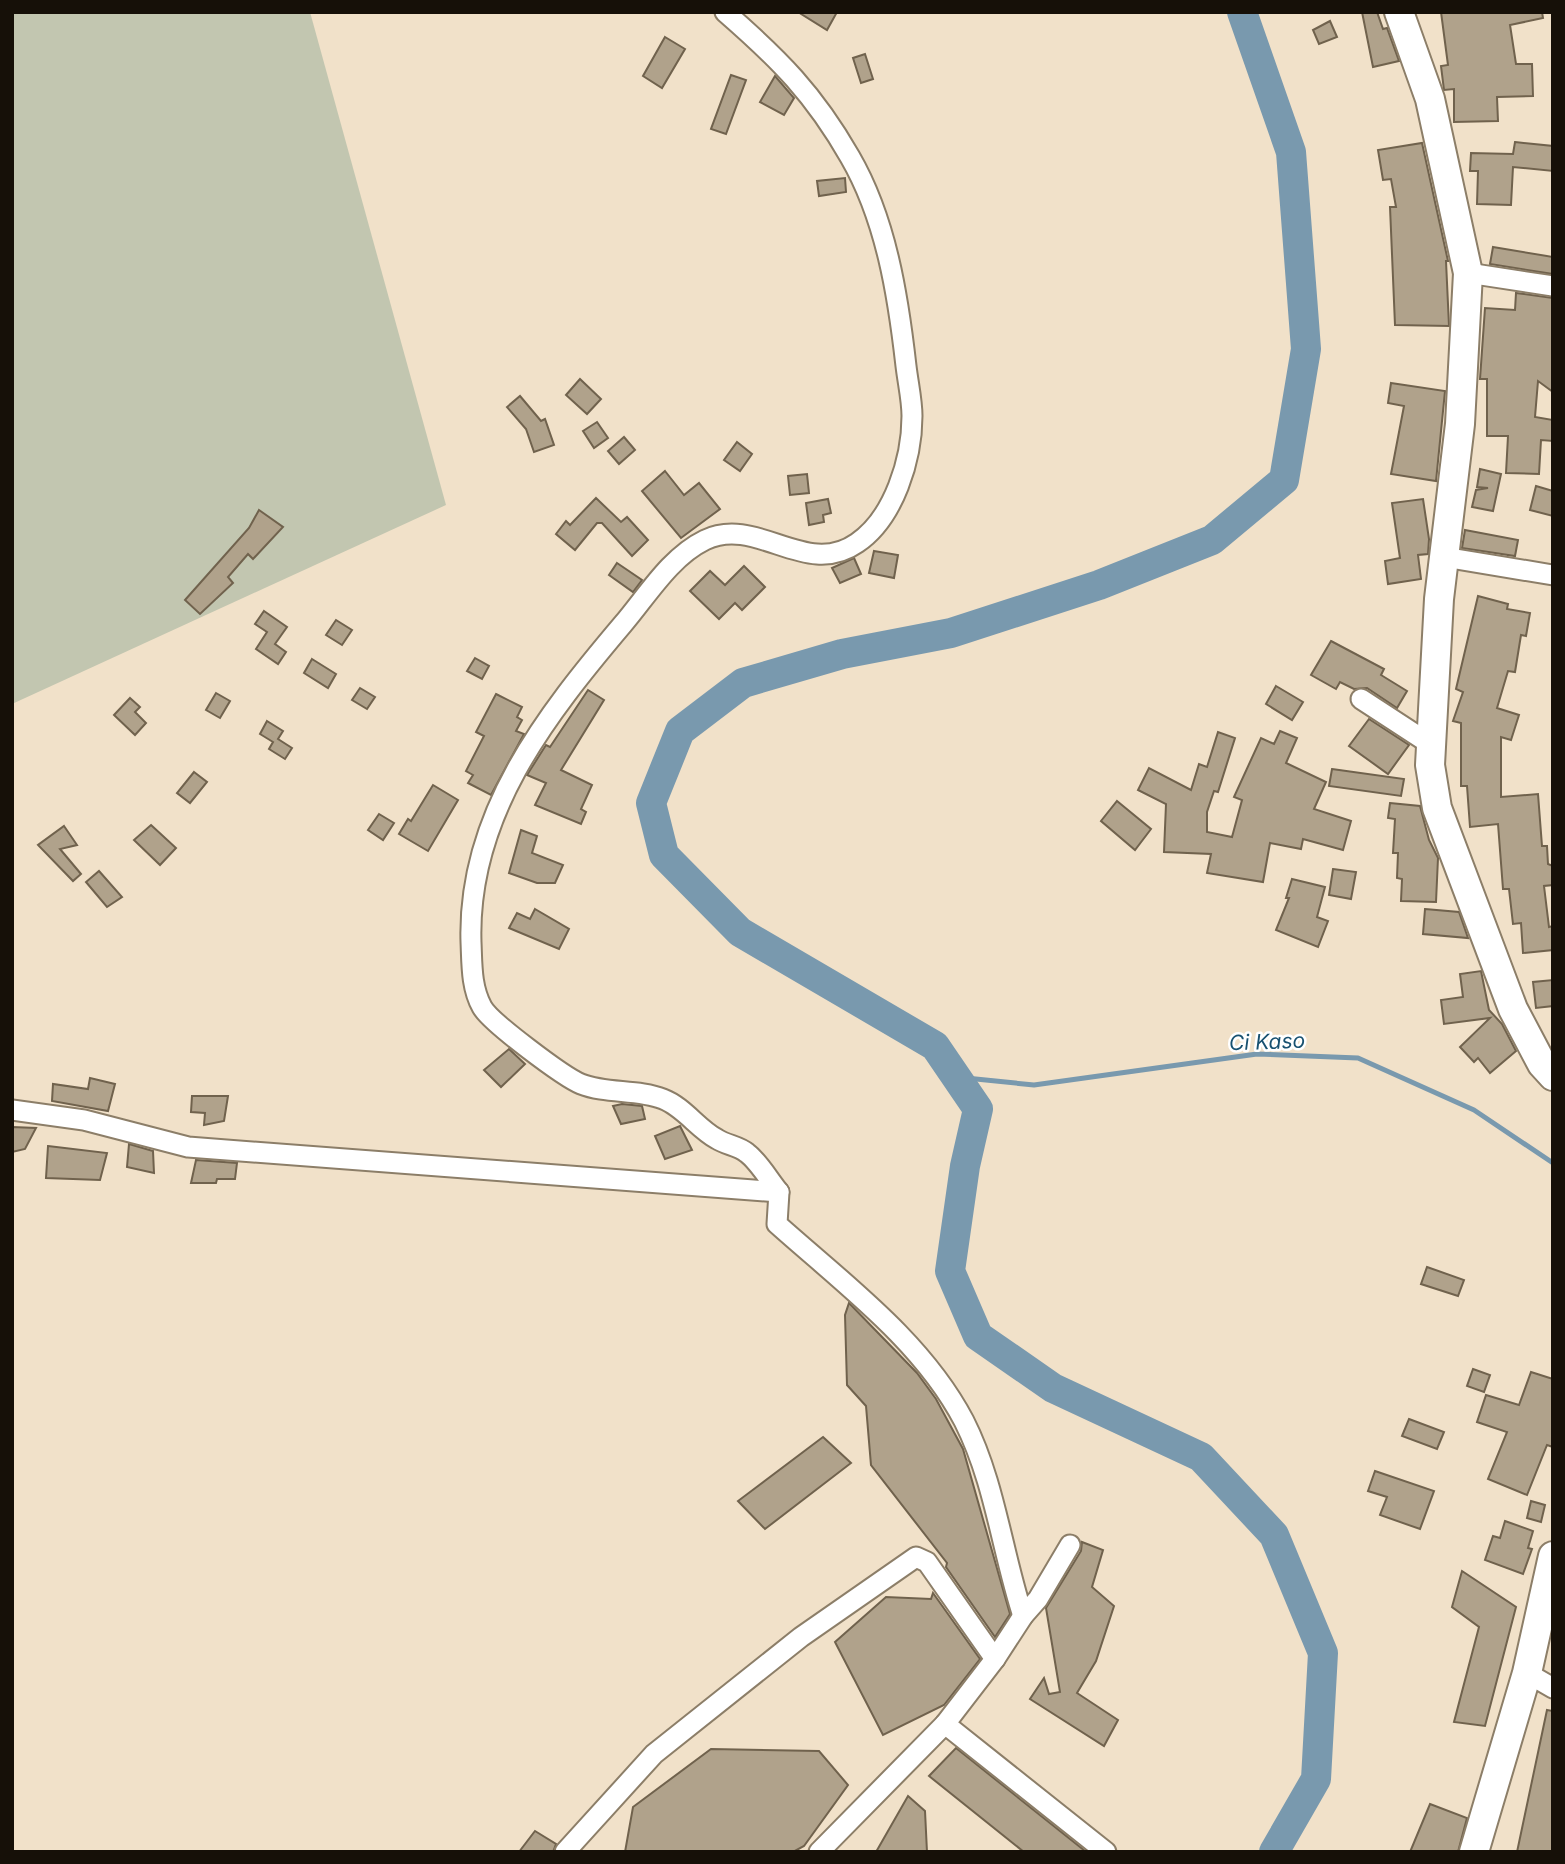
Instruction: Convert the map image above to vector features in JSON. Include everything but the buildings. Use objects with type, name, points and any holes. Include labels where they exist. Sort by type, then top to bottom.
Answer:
[{"type":"street","points":[[725,12],[783,63],[809,93],[850,155],[873,199],[900,312],[912,415],[909,446],[891,504],[874,527],[856,544],[832,555],[818,556],[806,555],[746,534],[724,534],[707,539],[691,548],[669,569],[584,670],[526,752],[505,789],[487,834],[475,886],[471,930],[472,975],[479,1001],[489,1017],[577,1082],[665,1099],[714,1138],[747,1152],[779,1192],[777,1224],[932,1368],[965,1423],[994,1504],[1023,1616]]},
{"type":"street","points":[[1399,12],[1430,99],[1468,273],[1460,424],[1444,557],[1430,744],[1437,808],[1513,1009],[1542,1064],[1553,1076]]},
{"type":"street","points":[[1468,273],[1553,286]]},
{"type":"street","points":[[1444,557],[1553,575]]},
{"type":"street","points":[[1361,699],[1430,744]]},
{"type":"street","points":[[12,1110],[84,1120],[188,1147],[779,1192]]},
{"type":"street","points":[[819,1852],[946,1724],[1038,1598],[1070,1545]]},
{"type":"street","points":[[1474,1852],[1527,1674],[1553,1556]]},
{"type":"street","points":[[565,1852],[654,1754],[801,1637],[908,1561],[922,1558],[927,1562],[995,1659]]},
{"type":"street","points":[[1527,1674],[1553,1688]]},
{"type":"street","points":[[946,1724],[1107,1852]]},
{"type":"green space","points":[[12,12],[310,12],[446,505],[12,704]]},
{"type":"waterway","points":[[1242,12],[1291,152],[1306,349],[1284,480],[1212,540],[1099,585],[951,633],[842,654],[743,683],[680,731],[651,803],[664,855],[740,932],[935,1046],[978,1109],[965,1166],[950,1271],[978,1336],[1053,1388],[1201,1457],[1274,1535],[1323,1653],[1316,1779],[1274,1852]]},
{"type":"waterway","name":"Ci Kaso","points":[[956,1077],[1034,1085],[1257,1054],[1358,1058],[1474,1110],[1553,1163]]}]
